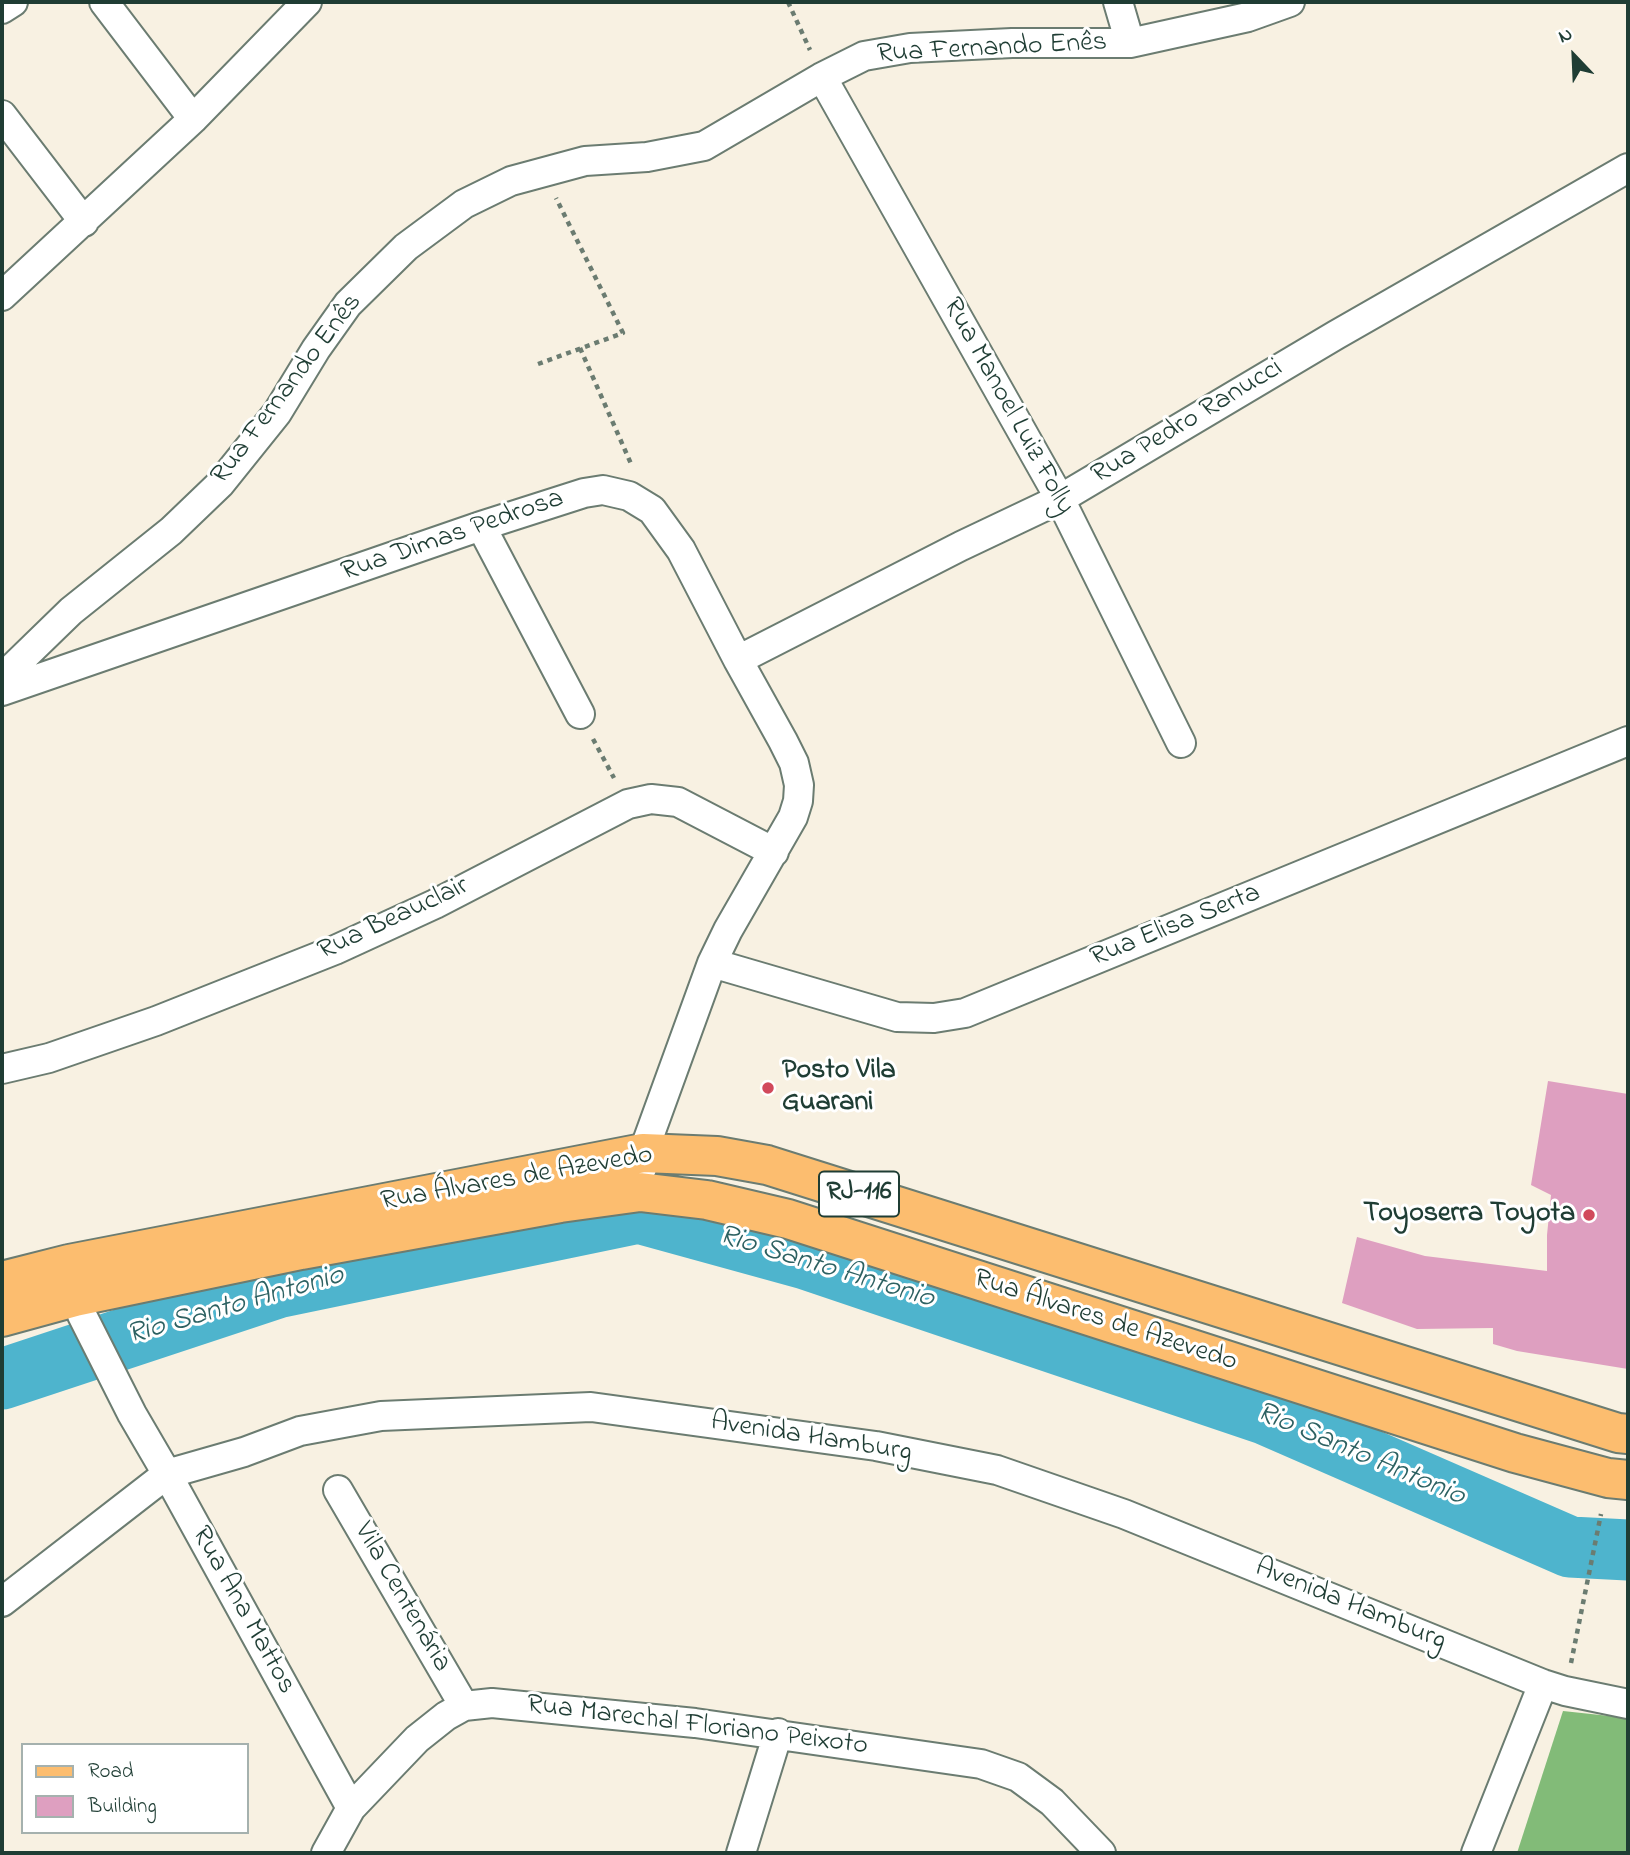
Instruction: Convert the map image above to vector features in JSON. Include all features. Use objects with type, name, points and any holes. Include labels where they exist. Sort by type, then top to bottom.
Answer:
[{"type":"main road","name":"Rua Álvares de Azevedo","points":[[2,1317],[72,1280],[643,1153],[718,1156],[767,1165],[1628,1434]]},
{"type":"main road","name":"Rua Álvares de Azevedo","points":[[2,1281],[72,1280],[301,1250],[560,1203],[640,1192],[708,1200],[788,1219],[1515,1453],[1608,1478],[1628,1480]]},
{"type":"street","points":[[2,9],[13,2]]},
{"type":"street","points":[[104,2],[193,119]]},
{"type":"street","points":[[2,296],[193,119],[307,2]]},
{"type":"street","points":[[1118,2],[1130,43]]},
{"type":"street","name":"Rua Fernando Enês","points":[[2,678],[71,611],[171,531],[220,484],[277,413],[316,349],[348,304],[406,247],[464,204],[511,181],[585,161],[647,158],[704,146],[822,77],[864,56],[910,48],[1012,43],[1130,43],[1248,17],[1290,2]]},
{"type":"street","name":"Rua Manoel Luiz Folly","points":[[822,77],[1060,499],[1181,743]]},
{"type":"street","points":[[2,115],[84,222]]},
{"type":"street","name":"Rua Pedro Ranucci","points":[[738,660],[961,546],[1060,499],[1336,335],[1628,168]]},
{"type":"street","name":"Rua Dimas Pedrosa","points":[[2,691],[584,493],[603,491],[629,496],[652,510],[681,550],[783,741],[794,763],[799,785],[793,817],[775,852],[727,930],[712,963],[643,1153],[640,1192]]},
{"type":"street","points":[[481,526],[580,713]]},
{"type":"street","name":"Rua Elisa Serta","points":[[712,963],[897,1017],[934,1018],[965,1013],[1628,741]]},
{"type":"street","name":"Rua Beauclair","points":[[2,1069],[49,1058],[156,1021],[335,950],[435,904],[628,804],[651,799],[678,802],[775,852]]},
{"type":"street","name":"Rua Ana Mattos","points":[[72,1280],[95,1345],[351,1808]]},
{"type":"street","name":"Avenida Hamburg","points":[[2,1602],[167,1474],[244,1452],[300,1431],[381,1416],[591,1407],[876,1446],[997,1470],[1124,1514],[1543,1684],[1628,1704]]},
{"type":"street","name":"Vila Centenária","points":[[338,1490],[464,1706]]},
{"type":"street","points":[[1476,1853],[1543,1684]]},
{"type":"street","name":"Rua Marechal Floriano Peixoto","points":[[326,1853],[351,1808],[417,1739],[446,1716],[464,1706],[492,1703],[778,1733],[981,1764],[1018,1777],[1052,1802],[1101,1853]]},
{"type":"street","points":[[741,1853],[778,1733]]},
{"type":"path","points":[[788,2],[822,77]]},
{"type":"path","points":[[538,364],[623,333],[544,172]]},
{"type":"path","points":[[580,348],[652,510]]},
{"type":"path","points":[[580,713],[628,804]]},
{"type":"path","points":[[1577,1632],[1596,1543]]},
{"type":"green space","points":[[1563,1711],[1628,1718],[1628,1853],[1517,1853]]},
{"type":"building","name":"Toyoserra Toyota","points":[[1548,1081],[1628,1094],[1628,1369],[1517,1351],[1493,1344],[1493,1328],[1417,1329],[1342,1303],[1357,1237],[1425,1256],[1547,1271],[1551,1195],[1531,1185]]},
{"type":"waterway","name":"Rio Santo Antonio","points":[[2,1379],[277,1288],[639,1213],[806,1259],[1265,1414],[1570,1547],[1628,1550]]},
{"type":"place","name":"Posto Vila Guarani","points":[[768,1088]]},
{"type":"place","name":"Toyoserra Toyota","points":[[1589,1215]]}]
